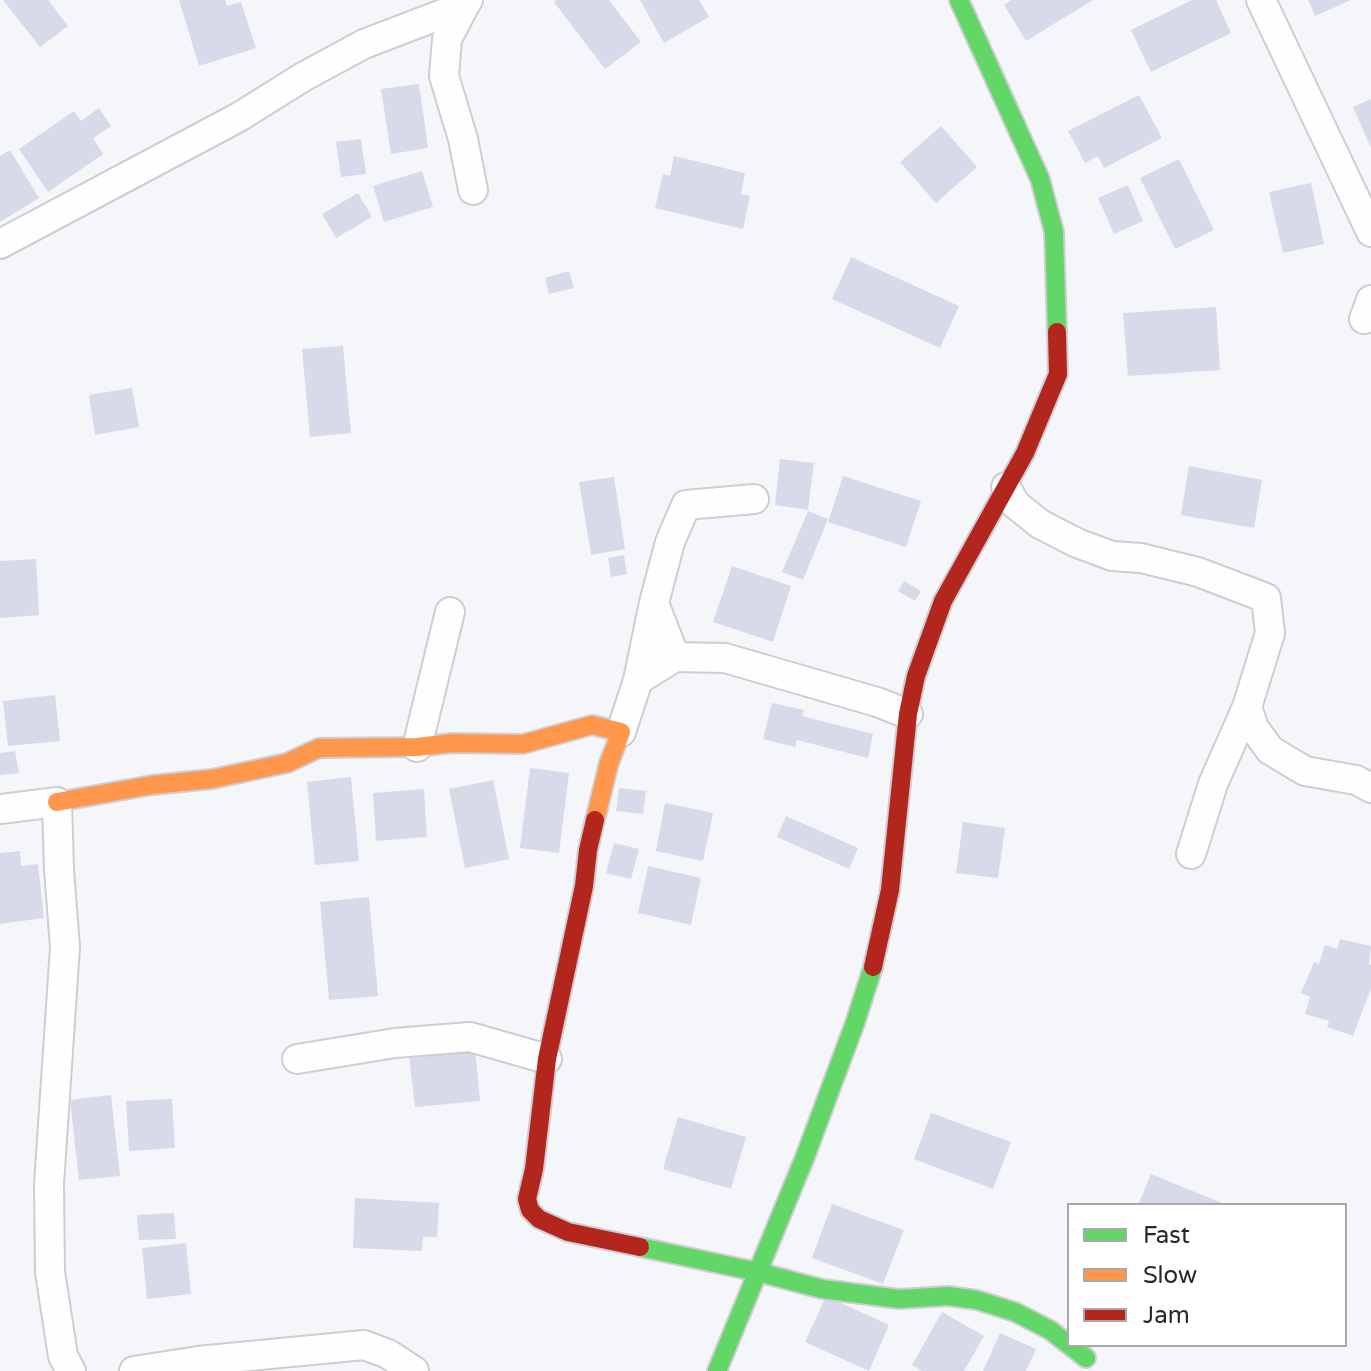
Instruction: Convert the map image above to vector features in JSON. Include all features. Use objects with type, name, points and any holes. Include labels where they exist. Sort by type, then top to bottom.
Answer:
[{"type":"street","points":[[468,0],[447,39],[444,76],[463,139],[473,190]]},
{"type":"street","points":[[0,244],[239,117],[352,51],[468,0]]},
{"type":"street","points":[[717,1371],[811,1142],[876,956],[890,890],[908,714],[916,676],[943,601],[1025,453],[1058,374],[1054,232],[1040,179],[959,0]]},
{"type":"street","points":[[1261,0],[1371,232]]},
{"type":"street","points":[[1006,487],[1015,504],[1040,524],[1077,543],[1112,556],[1141,558],[1198,572],[1266,598],[1270,633],[1247,707],[1213,784],[1191,854]]},
{"type":"street","points":[[754,499],[686,505],[670,542],[638,680],[609,763],[588,850],[584,886],[547,1059],[534,1169],[527,1199],[530,1210],[539,1219],[568,1232],[837,1291],[899,1299],[948,1296],[977,1300],[1015,1312],[1050,1330],[1067,1343]]},
{"type":"street","points":[[654,603],[675,657]]},
{"type":"street","points":[[417,747],[450,612]]},
{"type":"street","points":[[638,680],[675,657],[725,658],[877,702],[908,714]]},
{"type":"street","points":[[1247,707],[1254,728],[1270,750],[1305,771],[1356,780],[1371,788]]},
{"type":"street","points":[[0,809],[152,785],[212,779],[287,763],[319,748],[523,744],[592,725],[621,732]]},
{"type":"street","points":[[57,802],[65,947],[49,1184],[50,1272],[63,1356],[71,1371]]},
{"type":"street","points":[[297,1059],[395,1043],[470,1037],[547,1059]]},
{"type":"street","points":[[134,1371],[198,1361],[364,1345],[388,1354],[414,1371]]},
{"type":"street","points":[[1072,1347],[1086,1358]]},
{"type":"building","points":[[3,0],[48,0],[68,26],[40,47]]},
{"type":"building","points":[[179,0],[225,0],[227,6],[241,2],[256,48],[199,66]]},
{"type":"building","points":[[609,0],[641,42],[605,69],[554,2]]},
{"type":"building","points":[[640,0],[699,0],[709,17],[664,43]]},
{"type":"building","points":[[1011,0],[1093,0],[1026,41],[1004,5]]},
{"type":"building","points":[[1192,0],[1216,0],[1231,33],[1151,72],[1131,30]]},
{"type":"building","points":[[1308,0],[1351,0],[1315,16]]},
{"type":"building","points":[[419,84],[428,148],[391,154],[381,89]]},
{"type":"building","points":[[1139,95],[1162,138],[1104,168],[1098,156],[1085,163],[1068,131]]},
{"type":"building","points":[[1371,99],[1371,148],[1353,107]]},
{"type":"building","points":[[99,108],[111,126],[93,138],[103,154],[48,192],[19,149],[74,111],[81,121]]},
{"type":"building","points":[[941,126],[977,167],[936,203],[900,162]]},
{"type":"building","points":[[361,139],[366,174],[341,177],[336,142]]},
{"type":"building","points":[[10,150],[39,198],[0,222],[0,156]]},
{"type":"building","points":[[674,156],[745,173],[741,194],[750,196],[743,229],[655,208],[663,174],[670,176]]},
{"type":"building","points":[[1179,159],[1214,230],[1175,249],[1140,178]]},
{"type":"building","points":[[422,171],[433,207],[384,222],[373,186]]},
{"type":"building","points":[[1311,183],[1324,244],[1283,253],[1269,192]]},
{"type":"building","points":[[1128,185],[1143,221],[1114,234],[1098,198]]},
{"type":"building","points":[[358,193],[372,217],[336,238],[322,214]]},
{"type":"building","points":[[851,257],[959,306],[940,348],[832,299]]},
{"type":"building","points":[[569,271],[574,288],[549,294],[545,278]]},
{"type":"building","points":[[1216,307],[1220,370],[1128,376],[1123,313]]},
{"type":"building","points":[[343,346],[351,433],[310,437],[302,349]]},
{"type":"building","points":[[132,388],[139,427],[95,435],[89,395]]},
{"type":"building","points":[[780,459],[814,463],[808,510],[775,505]]},
{"type":"building","points":[[1189,466],[1262,480],[1254,528],[1181,515]]},
{"type":"building","points":[[843,476],[921,501],[906,547],[828,522]]},
{"type":"building","points":[[614,477],[625,549],[591,555],[579,482]]},
{"type":"building","points":[[808,511],[828,519],[803,580],[782,572]]},
{"type":"building","points":[[624,555],[627,574],[611,577],[608,558]]},
{"type":"building","points":[[36,559],[39,615],[0,618],[0,561]]},
{"type":"building","points":[[732,566],[791,586],[773,642],[713,622]]},
{"type":"building","points":[[904,581],[921,591],[915,601],[898,591]]},
{"type":"building","points":[[55,695],[60,741],[8,746],[3,701]]},
{"type":"building","points":[[772,703],[804,710],[802,716],[873,734],[868,758],[797,740],[795,747],[763,739]]},
{"type":"building","points":[[15,751],[19,773],[0,775],[0,753]]},
{"type":"building","points":[[530,768],[569,773],[559,853],[520,848]]},
{"type":"building","points":[[351,777],[359,861],[315,865],[307,782]]},
{"type":"building","points":[[493,780],[509,859],[465,868],[449,789]]},
{"type":"building","points":[[619,788],[646,791],[643,814],[616,811]]},
{"type":"building","points":[[424,789],[427,837],[376,841],[373,793]]},
{"type":"building","points":[[665,803],[713,813],[703,861],[656,851]]},
{"type":"building","points":[[786,816],[858,848],[849,869],[777,837]]},
{"type":"building","points":[[963,822],[1005,828],[998,878],[956,873]]},
{"type":"building","points":[[614,843],[639,849],[631,879],[606,873]]},
{"type":"building","points":[[20,851],[21,866],[38,864],[44,918],[0,924],[0,853]]},
{"type":"building","points":[[648,866],[701,878],[691,925],[638,913]]},
{"type":"building","points":[[369,897],[378,996],[329,1000],[320,902]]},
{"type":"building","points":[[1340,939],[1371,946],[1371,988],[1353,1036],[1327,1027],[1329,1021],[1305,1014],[1310,997],[1301,993],[1314,962],[1319,964],[1325,945],[1337,949]]},
{"type":"building","points":[[475,1048],[480,1101],[415,1107],[409,1055]]},
{"type":"building","points":[[111,1095],[120,1176],[79,1180],[70,1100]]},
{"type":"building","points":[[172,1099],[175,1148],[129,1151],[126,1101]]},
{"type":"building","points":[[931,1113],[1011,1142],[993,1189],[914,1159]]},
{"type":"building","points":[[678,1117],[746,1137],[731,1189],[663,1169]]},
{"type":"building","points":[[1151,1174],[1222,1203],[1139,1203]]},
{"type":"building","points":[[355,1198],[439,1203],[437,1237],[423,1237],[422,1251],[353,1248]]},
{"type":"building","points":[[832,1204],[904,1230],[883,1284],[812,1258]]},
{"type":"building","points":[[174,1213],[176,1239],[139,1240],[137,1215]]},
{"type":"building","points":[[186,1243],[191,1294],[147,1299],[142,1248]]},
{"type":"building","points":[[826,1296],[889,1325],[869,1371],[805,1342]]},
{"type":"building","points":[[942,1312],[984,1336],[964,1371],[922,1371],[912,1365]]},
{"type":"building","points":[[1000,1333],[1036,1349],[1026,1371],[983,1371]]},
{"type":"traffic: fast","points":[[959,0],[1040,179],[1054,232],[1057,332]]},
{"type":"traffic: fast","points":[[717,1371],[805,1157],[873,967]]},
{"type":"traffic: fast","points":[[640,1247],[822,1289],[899,1299],[948,1296],[977,1300],[1015,1312],[1050,1330],[1067,1343]]},
{"type":"traffic: fast","points":[[1072,1347],[1086,1358]]},
{"type":"traffic: slow","points":[[57,802],[152,785],[212,779],[287,763],[319,748],[523,744],[592,725],[621,732],[609,763],[595,820]]},
{"type":"traffic: jam","points":[[873,967],[890,890],[908,714],[916,676],[943,601],[1025,453],[1058,374],[1057,332]]},
{"type":"traffic: jam","points":[[595,820],[547,1059],[534,1169],[527,1199],[530,1210],[539,1219],[568,1232],[640,1247]]}]
